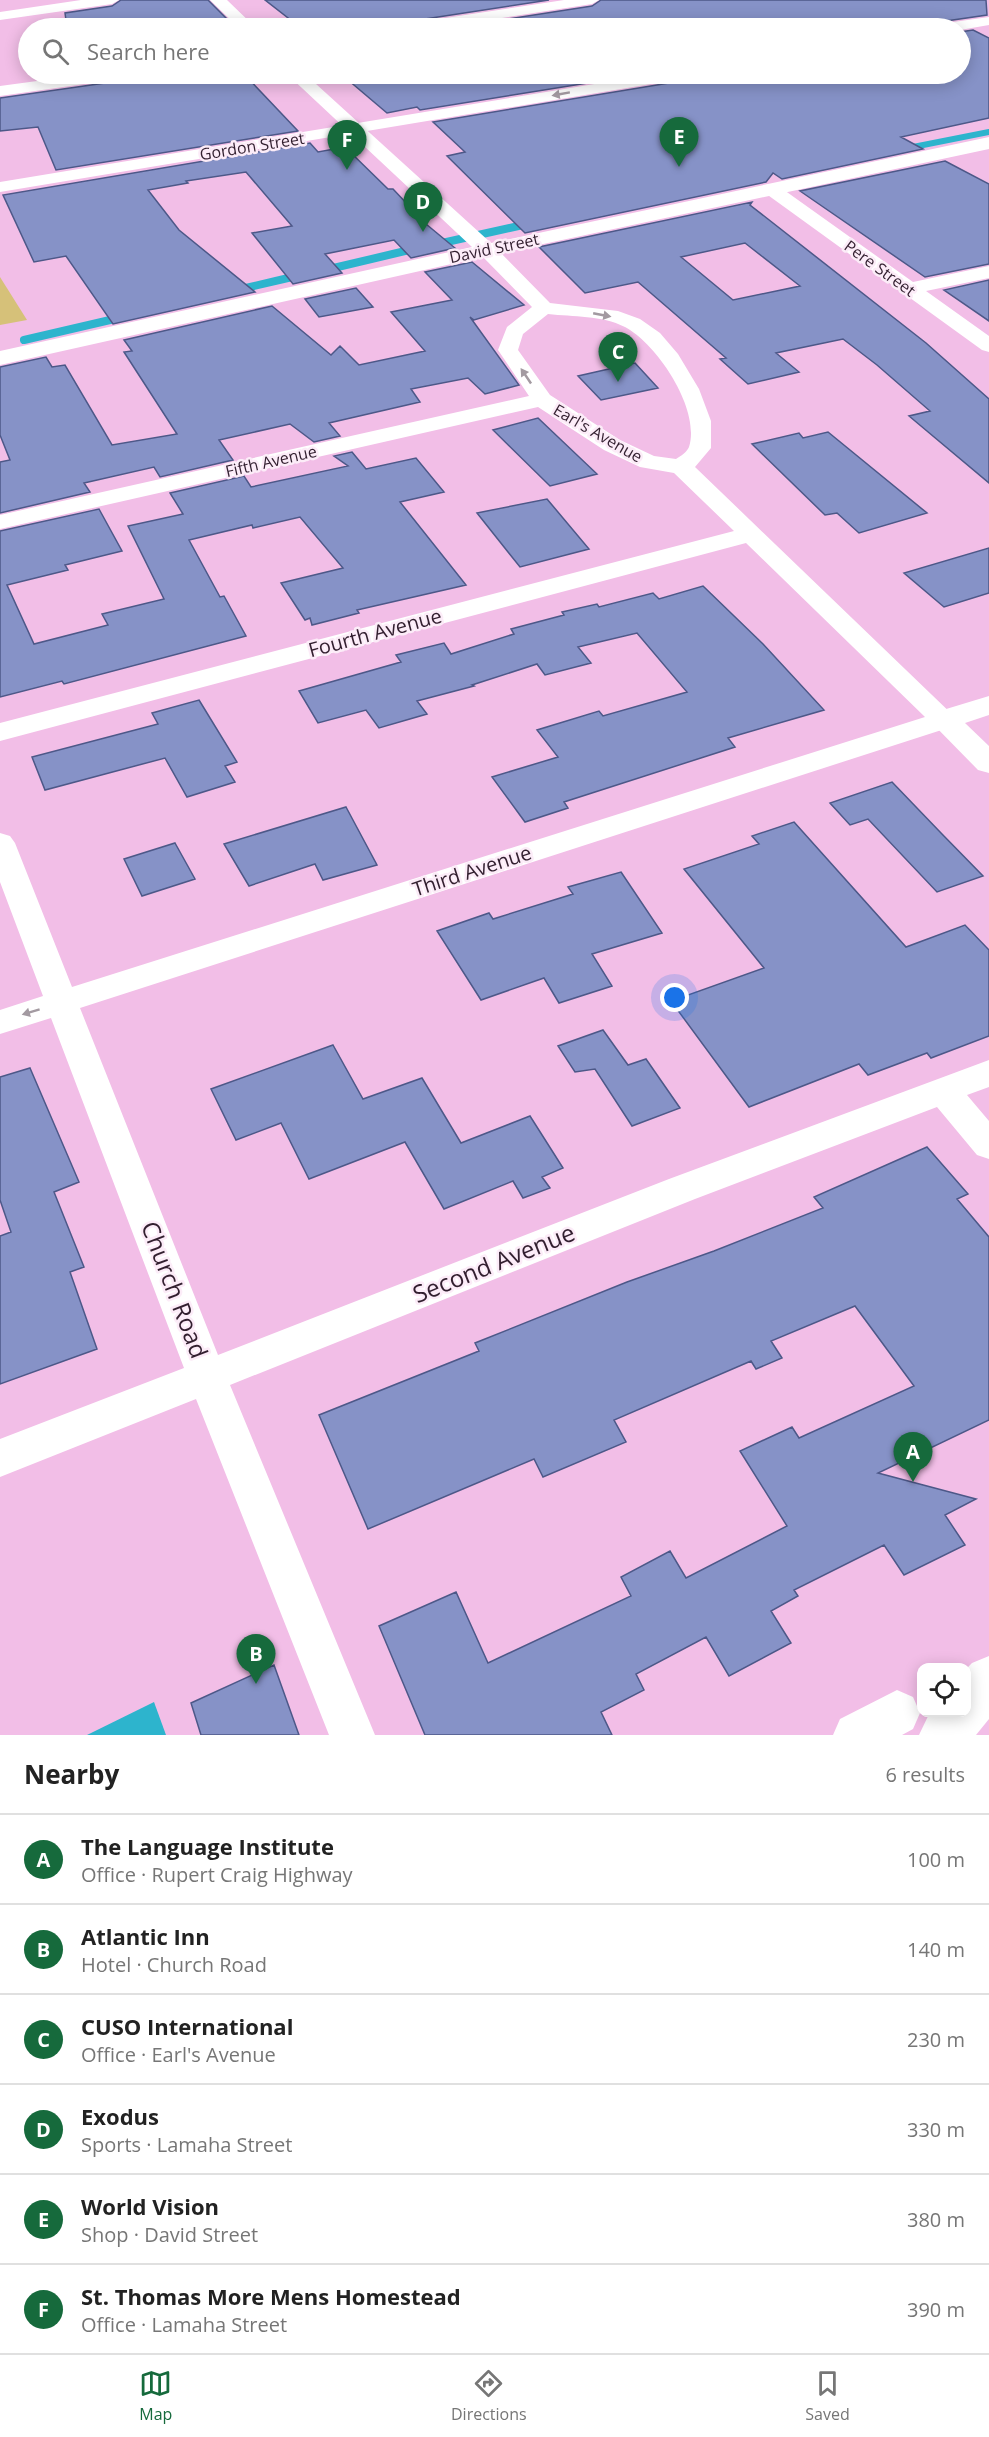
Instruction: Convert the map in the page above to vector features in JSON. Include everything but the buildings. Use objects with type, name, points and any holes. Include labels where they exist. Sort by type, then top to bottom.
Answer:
[{"type":"street","points":[[0,16],[112,0]]},
{"type":"street","points":[[218,0],[237,18]]},
{"type":"street","points":[[476,18],[592,0]]},
{"type":"street","points":[[971,24],[989,21]]},
{"type":"street","points":[[0,91],[49,84]]},
{"type":"street","points":[[307,84],[476,240],[544,308],[628,320],[652,335],[672,358],[685,382],[702,425],[700,447],[695,457],[681,467],[989,764]]},
{"type":"street","name":"Gordon Street","points":[[0,187],[622,84]]},
{"type":"street","name":"David Street","points":[[0,358],[476,240],[771,189],[989,143]]},
{"type":"street","name":"Pere Street","points":[[771,189],[989,346]]},
{"type":"street","points":[[910,289],[989,272]]},
{"type":"street","name":"Earl's Avenue","points":[[544,308],[514,331],[508,350],[542,400],[571,420],[630,454],[648,462],[681,467]]},
{"type":"street","name":"Fifth Avenue","points":[[0,522],[542,400]]},
{"type":"street","name":"Fourth Avenue","points":[[0,732],[751,534]]},
{"type":"street","points":[[944,720],[989,705]]},
{"type":"street","name":"Third Avenue","points":[[0,1022],[944,720]]},
{"type":"street","name":"Church Road","points":[[0,843],[207,1377],[352,1735]]},
{"type":"street","name":"Second Avenue","points":[[0,1458],[682,1190],[989,1073]]},
{"type":"street","points":[[943,1090],[989,1145]]},
{"type":"street","points":[[971,1702],[989,1680]]},
{"type":"street","points":[[856,1735],[897,1713]]},
{"type":"street","points":[[944,1735],[960,1717]]},
{"type":"shaded area","points":[[0,277],[27,320],[0,325]]},
{"type":"water","points":[[154,1702],[166,1735],[87,1735]]},
{"type":"waterway","points":[[903,149],[989,132]]},
{"type":"waterway","points":[[433,245],[532,223]]},
{"type":"waterway","points":[[325,270],[418,248]]},
{"type":"waterway","points":[[237,290],[301,275]]},
{"type":"waterway","points":[[24,340],[123,317]]},
{"type":"place","name":"World Vision","points":[[679,167]]},
{"type":"place","name":"St. Thomas More Mens Homestead","points":[[347,170]]},
{"type":"place","name":"Exodus","points":[[423,232]]},
{"type":"place","name":"CUSO International","points":[[618,382]]},
{"type":"place","name":"The Language Institute","points":[[913,1482]]},
{"type":"place","name":"Atlantic Inn","points":[[256,1684]]}]
